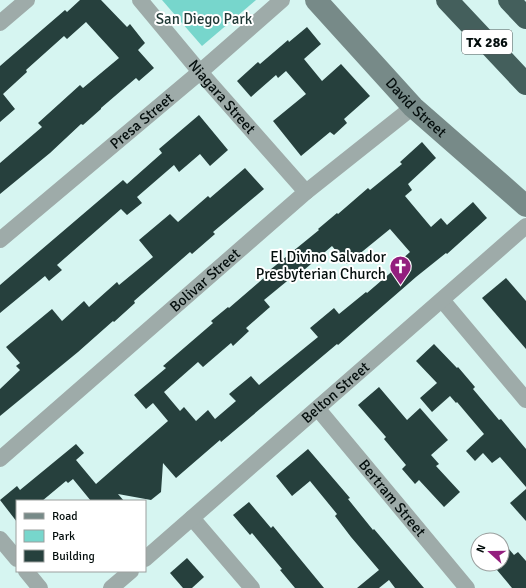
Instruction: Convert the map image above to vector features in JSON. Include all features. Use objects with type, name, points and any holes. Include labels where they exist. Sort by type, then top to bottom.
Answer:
[{"type":"highway","name":"TX 286","points":[[447,0],[526,84]]},
{"type":"highway","name":"TX 286","points":[[509,0],[526,18]]},
{"type":"main road","name":"David Street","points":[[316,0],[413,107],[526,206]]},
{"type":"street","points":[[0,23],[27,0]]},
{"type":"street","name":"Niagara Street","points":[[140,0],[200,72],[306,192]]},
{"type":"street","name":"Presa Street","points":[[0,240],[200,72],[282,0]]},
{"type":"street","name":"Bolivar Street","points":[[0,459],[306,192],[413,107]]},
{"type":"street","name":"Belton Street","points":[[146,558],[526,226]]},
{"type":"street","points":[[442,300],[526,400]]},
{"type":"street","name":"Bertram Street","points":[[318,409],[467,588]]},
{"type":"street","points":[[192,518],[252,588]]},
{"type":"street","points":[[0,539],[16,559]]},
{"type":"street","points":[[27,572],[40,588]]},
{"type":"street","points":[[111,588],[130,572]]},
{"type":"green space","name":"San Diego Park","points":[[162,0],[256,0],[202,46]]},
{"type":"building","points":[[80,0],[101,0],[127,27],[130,24],[145,43],[138,50],[154,68],[139,81],[136,78],[83,125],[81,124],[50,153],[0,194],[0,163],[42,127],[38,123],[80,85],[83,88],[119,58],[86,22],[67,39],[64,36],[26,70],[27,72],[3,94],[15,109],[0,122],[0,66],[65,10],[67,12]]},
{"type":"building","points":[[307,27],[321,44],[304,59],[322,81],[341,64],[370,96],[344,119],[347,123],[334,135],[330,132],[301,156],[273,121],[306,94],[286,71],[278,78],[276,75],[251,97],[237,81],[258,62],[260,64],[288,40],[289,42]]},
{"type":"building","points":[[199,115],[228,150],[210,166],[200,154],[179,172],[174,165],[137,197],[142,203],[127,215],[121,209],[57,265],[62,270],[49,281],[45,276],[0,313],[0,285],[123,180],[127,184],[162,153],[159,149]]},
{"type":"building","points":[[422,142],[436,158],[408,184],[412,190],[405,196],[431,227],[441,218],[447,225],[473,202],[487,218],[447,254],[446,253],[416,277],[338,345],[337,344],[221,442],[220,440],[176,478],[163,463],[161,492],[151,500],[118,494],[123,500],[90,500],[73,479],[68,483],[66,481],[43,500],[16,500],[16,521],[0,500],[17,486],[20,490],[76,444],[84,453],[76,460],[96,484],[168,421],[153,403],[146,409],[134,395],[166,368],[163,366],[213,323],[211,321],[228,307],[229,308],[266,276],[265,274],[368,188],[370,190],[402,164],[400,162]],"holes":[[[390,229],[410,252],[401,260],[403,262],[367,293],[366,292],[339,314],[334,308],[310,328],[318,337],[259,385],[251,376],[229,394],[236,401],[215,419],[208,410],[196,421],[184,407],[180,411],[164,392],[198,362],[203,367],[231,343],[233,346],[249,331],[246,328],[270,307],[264,300],[303,268],[304,270],[332,246],[347,264]]]},
{"type":"building","points":[[245,168],[264,189],[213,232],[215,234],[192,254],[190,252],[134,301],[135,303],[114,322],[113,321],[78,352],[0,416],[0,389],[20,370],[16,366],[20,363],[6,347],[52,309],[62,321],[84,301],[89,307],[117,282],[119,285],[153,257],[139,240],[170,214],[178,222],[208,196],[210,198]]},
{"type":"building","points":[[506,278],[526,301],[526,349],[482,298]]},
{"type":"building","points":[[434,344],[457,368],[458,367],[475,387],[473,389],[526,449],[526,487],[500,457],[492,463],[483,453],[475,461],[466,451],[484,434],[457,402],[456,403],[450,396],[432,412],[420,398],[437,383],[416,361]]},
{"type":"building","points":[[379,387],[407,420],[420,408],[448,440],[431,455],[439,464],[436,466],[460,492],[444,507],[419,480],[415,484],[402,469],[406,465],[384,439],[386,437],[358,405]]},
{"type":"building","points":[[308,449],[350,498],[348,499],[373,530],[374,529],[424,588],[395,588],[389,580],[379,588],[357,588],[379,570],[351,537],[335,516],[337,514],[310,481],[292,496],[276,476]]},
{"type":"building","points":[[526,489],[526,521],[510,503]]},
{"type":"building","points":[[249,502],[271,528],[273,526],[324,588],[295,588],[280,570],[282,569],[252,533],[250,535],[233,515]]},
{"type":"building","points":[[510,550],[514,555],[518,552],[526,561],[526,588],[512,588],[499,572],[510,572]]},
{"type":"building","points":[[187,558],[204,577],[192,588],[183,588],[170,573]]},
{"type":"place","name":"El Divino Salvador Presbyterian Church","points":[[401,286]]}]
